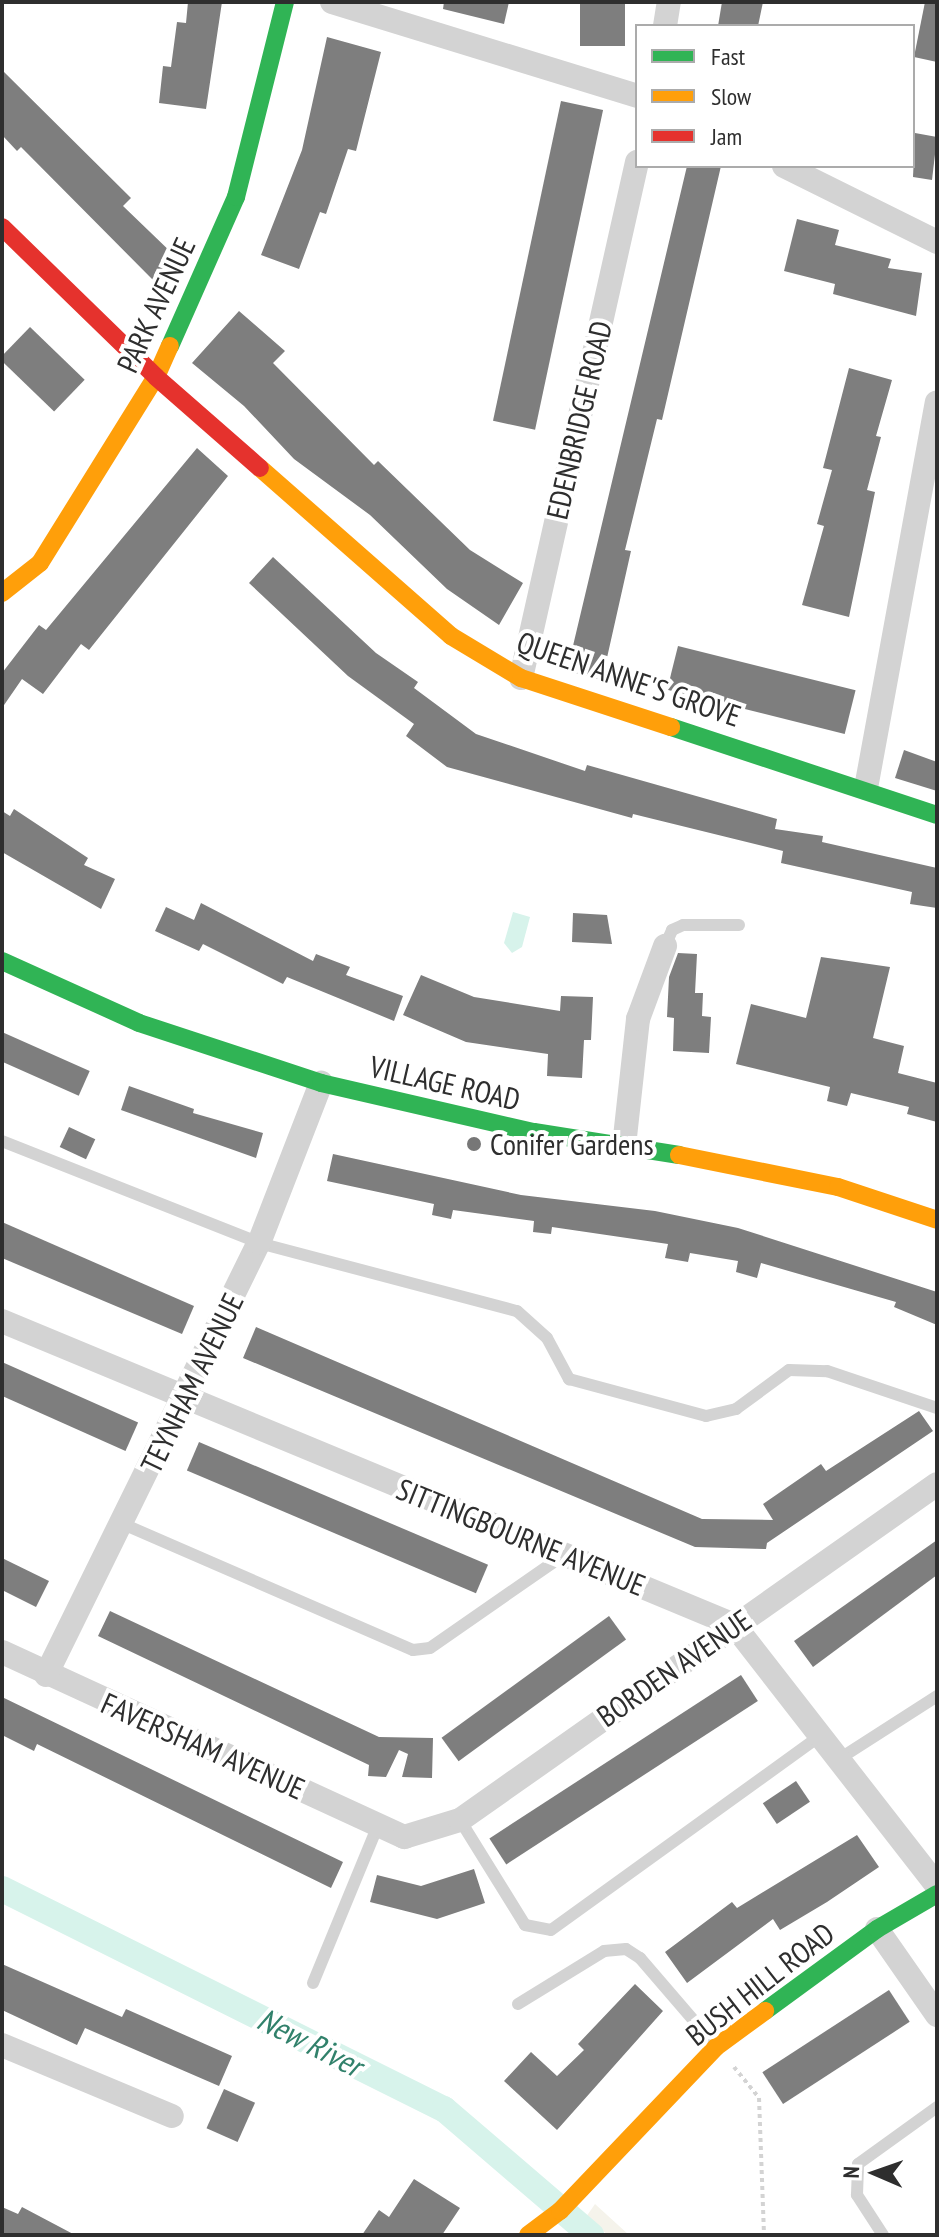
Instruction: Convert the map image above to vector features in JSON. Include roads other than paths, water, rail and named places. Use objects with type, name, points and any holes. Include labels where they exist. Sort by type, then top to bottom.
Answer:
[{"type":"street","name":"PARK AVENUE","points":[[2,593],[40,563],[156,377],[236,197],[285,2]]},
{"type":"street","points":[[332,2],[635,95]]},
{"type":"street","points":[[665,24],[669,2]]},
{"type":"street","name":"EDENBRIDGE ROAD","points":[[521,678],[636,168]]},
{"type":"street","points":[[788,168],[937,242]]},
{"type":"street","name":"QUEEN ANNE'S GROVE","points":[[2,227],[13,245],[156,377],[451,636],[521,678],[866,788],[937,815]]},
{"type":"street","points":[[866,788],[929,500],[937,402]]},
{"type":"street","points":[[624,1146],[638,1019],[665,946]]},
{"type":"street","name":"VILLAGE ROAD","points":[[2,961],[139,1023],[321,1083],[433,1111],[797,1177],[937,1220]]},
{"type":"street","name":"TEYNHAM AVENUE","points":[[46,1675],[259,1243],[321,1083]]},
{"type":"street","name":"SITTINGBOURNE AVENUE","points":[[2,1321],[734,1625],[937,1886]]},
{"type":"street","name":"BORDEN AVENUE","points":[[404,1837],[460,1820],[937,1484]]},
{"type":"street","name":"FAVERSHAM AVENUE","points":[[2,1652],[46,1675],[404,1837]]},
{"type":"street","name":"BUSH HILL ROAD","points":[[528,2235],[584,2188],[716,2047],[877,1929],[937,1894]]},
{"type":"street","points":[[877,1929],[937,2015]]},
{"type":"street","points":[[2,2045],[172,2116]]},
{"type":"lane","points":[[665,946],[672,930],[683,925],[739,925]]},
{"type":"lane","points":[[2,1141],[259,1243],[517,1311],[547,1338],[569,1379],[706,1416],[736,1409],[789,1370],[827,1371],[937,1408]]},
{"type":"lane","points":[[123,1524],[413,1650],[430,1648],[564,1555]]},
{"type":"lane","points":[[839,1759],[937,1696]]},
{"type":"lane","points":[[460,1820],[525,1925],[551,1930],[821,1735]]},
{"type":"lane","points":[[313,1983],[378,1825]]},
{"type":"lane","points":[[518,2004],[604,1951],[626,1949],[640,1958],[716,2047]]},
{"type":"lane","points":[[883,2235],[857,2195],[858,2164],[937,2107]]},
{"type":"waterway","name":"New River","points":[[2,1889],[444,2109],[591,2235]]},
{"type":"place","name":"Conifer Gardens","points":[[474,1144]]}]
